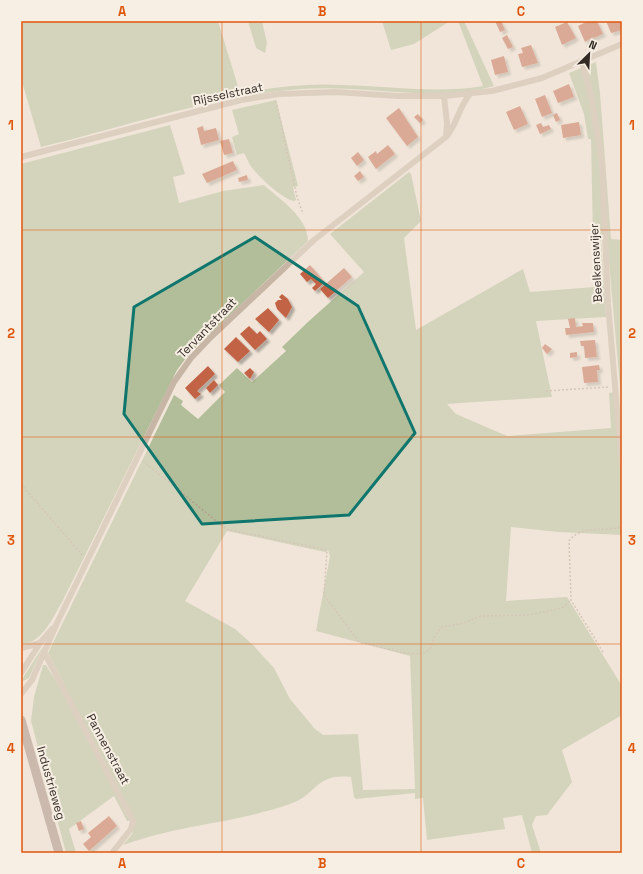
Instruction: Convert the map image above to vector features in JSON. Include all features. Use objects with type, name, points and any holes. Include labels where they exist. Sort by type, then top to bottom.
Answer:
[{"type":"main road","name":"Industrieweg","points":[[21,720],[24,739],[59,853]]},
{"type":"street","points":[[446,137],[447,123],[444,96],[492,91],[542,78],[622,44]]},
{"type":"street","name":"Beelkenswijer","points":[[582,61],[592,100],[602,163],[608,304],[622,466]]},
{"type":"street","name":"Rijsselstraat","points":[[21,157],[241,100],[274,95],[335,92],[398,96],[444,96]]},
{"type":"street","name":"Tervantstraat","points":[[21,694],[32,680],[57,623],[174,382],[191,358],[211,337],[314,240],[446,137],[454,128],[463,102],[470,94]]},
{"type":"street","name":"Tervantstraat","points":[[21,673],[40,643],[57,623]]},
{"type":"street","points":[[21,648],[40,643]]},
{"type":"street","name":"Pannenstraat","points":[[44,652],[133,821],[131,829],[112,853]]},
{"type":"path","points":[[274,95],[297,197],[303,214]]},
{"type":"path","points":[[546,391],[615,386]]},
{"type":"path","points":[[137,457],[226,529],[327,550],[324,595],[358,642],[404,653],[422,654],[430,648],[435,636],[442,627],[464,623],[481,616],[529,615],[562,608],[571,600]]},
{"type":"path","points":[[21,484],[88,561]]},
{"type":"path","points":[[603,652],[571,600],[569,541],[573,535],[580,532],[618,528],[622,523]]},
{"type":"highlighted area","points":[[255,237],[358,306],[415,433],[349,515],[202,524],[124,414],[134,307]]},
{"type":"green space","points":[[21,21],[218,21],[240,93],[278,87],[304,85],[413,89],[448,89],[483,86],[458,21],[464,21],[494,86],[470,91],[446,93],[325,88],[269,92],[204,105],[41,147],[21,78]]},
{"type":"green space","points":[[248,21],[262,21],[267,43],[265,53],[256,48]]},
{"type":"green space","points":[[382,21],[450,21],[414,44],[391,50]]},
{"type":"green space","points":[[596,62],[600,93],[611,239],[622,240],[622,410],[607,239],[601,239],[606,317],[536,321],[552,397],[447,404],[456,414],[507,436],[611,428],[609,393],[615,392],[622,459],[622,535],[558,532],[511,527],[506,601],[567,597],[622,686],[622,715],[562,750],[572,782],[547,815],[536,816],[532,825],[541,853],[532,853],[522,815],[503,818],[505,829],[427,840],[423,798],[415,799],[415,793],[356,799],[354,797],[351,777],[339,777],[330,778],[323,781],[299,800],[290,804],[249,816],[143,838],[123,845],[132,834],[136,821],[127,821],[114,796],[69,829],[76,853],[66,853],[31,721],[34,697],[43,665],[46,665],[59,686],[64,684],[48,653],[174,395],[183,401],[181,405],[198,419],[225,392],[219,385],[237,368],[252,382],[286,351],[282,347],[364,272],[330,234],[409,172],[411,174],[421,221],[404,238],[416,330],[523,269],[530,292],[594,287],[591,139],[588,139],[584,114],[569,73]],"holes":[[[227,531],[325,552],[328,550],[330,556],[316,631],[410,656],[415,789],[363,790],[358,734],[323,735],[315,729],[290,699],[274,668],[252,644],[235,629],[185,601]]]},
{"type":"green space","points":[[276,100],[298,186],[293,187],[296,200],[294,201],[278,193],[257,174],[244,153],[237,155],[232,137],[239,134],[232,110]]},
{"type":"green space","points":[[170,125],[185,174],[173,177],[179,203],[223,191],[264,185],[298,216],[307,232],[308,241],[189,354],[177,370],[55,615],[41,635],[35,640],[21,644],[21,164]]},
{"type":"green space","points":[[44,645],[29,678],[21,682],[24,676]]},
{"type":"building","points":[[495,21],[501,21],[505,30],[500,32]]},
{"type":"building","points":[[588,21],[597,21],[603,34],[594,38],[593,37],[585,42],[578,26]]},
{"type":"building","points":[[606,21],[622,21],[622,30],[611,33]]},
{"type":"building","points":[[567,22],[576,38],[562,45],[555,27]]},
{"type":"building","points":[[507,35],[513,47],[508,49],[502,38]]},
{"type":"building","points":[[531,45],[538,63],[522,67],[518,54],[523,53],[521,48]]},
{"type":"building","points":[[504,56],[508,72],[495,75],[491,60]]},
{"type":"building","points":[[569,84],[574,97],[558,103],[553,91]]},
{"type":"building","points":[[545,95],[552,113],[542,117],[535,99]]},
{"type":"building","points":[[520,106],[528,124],[514,130],[506,112]]},
{"type":"building","points":[[399,108],[418,137],[407,146],[386,118]]},
{"type":"building","points":[[557,113],[560,120],[556,122],[553,115]]},
{"type":"building","points":[[418,114],[423,120],[420,123],[414,117]]},
{"type":"building","points":[[579,122],[581,135],[563,138],[561,125]]},
{"type":"building","points":[[541,123],[543,127],[549,125],[551,129],[540,134],[536,125]]},
{"type":"building","points":[[203,126],[204,131],[216,128],[219,140],[201,145],[197,128]]},
{"type":"building","points":[[229,139],[233,153],[224,155],[220,141]]},
{"type":"building","points":[[388,145],[395,154],[376,169],[368,157],[376,151],[377,154]]},
{"type":"building","points":[[358,152],[364,160],[357,166],[351,158]]},
{"type":"building","points":[[233,161],[237,170],[207,183],[202,174]]},
{"type":"building","points":[[360,171],[364,177],[358,181],[354,176]]},
{"type":"building","points":[[247,175],[248,180],[239,182],[238,178]]},
{"type":"building","points":[[310,265],[325,282],[315,291],[312,288],[316,284],[311,279],[307,282],[300,274]]},
{"type":"building","points":[[344,268],[352,277],[328,298],[320,289]]},
{"type":"building","points":[[282,294],[288,299],[292,307],[286,318],[277,309],[275,303],[278,300],[282,300],[279,297]]},
{"type":"building","points":[[268,308],[279,320],[269,332],[255,319]]},
{"type":"building","points":[[575,318],[576,327],[583,326],[582,323],[593,323],[594,332],[566,335],[565,328],[570,328],[568,319]]},
{"type":"building","points":[[249,326],[257,334],[260,331],[267,339],[255,350],[240,334]]},
{"type":"building","points":[[236,337],[250,351],[238,362],[224,349]]},
{"type":"building","points":[[595,340],[597,357],[585,358],[584,346],[581,346],[580,341]]},
{"type":"building","points":[[545,344],[552,349],[547,354],[542,348]]},
{"type":"building","points":[[577,352],[577,357],[570,358],[570,353]]},
{"type":"building","points":[[599,365],[600,370],[597,370],[598,382],[584,383],[582,367]]},
{"type":"building","points":[[208,366],[215,374],[197,391],[201,394],[195,399],[185,388]]},
{"type":"building","points":[[250,368],[254,372],[250,379],[244,373]]},
{"type":"building","points":[[214,380],[218,385],[210,393],[206,388]]},
{"type":"building","points":[[109,816],[117,826],[89,851],[83,844],[91,837],[88,833]]},
{"type":"building","points":[[81,821],[84,829],[79,831],[76,823]]}]
